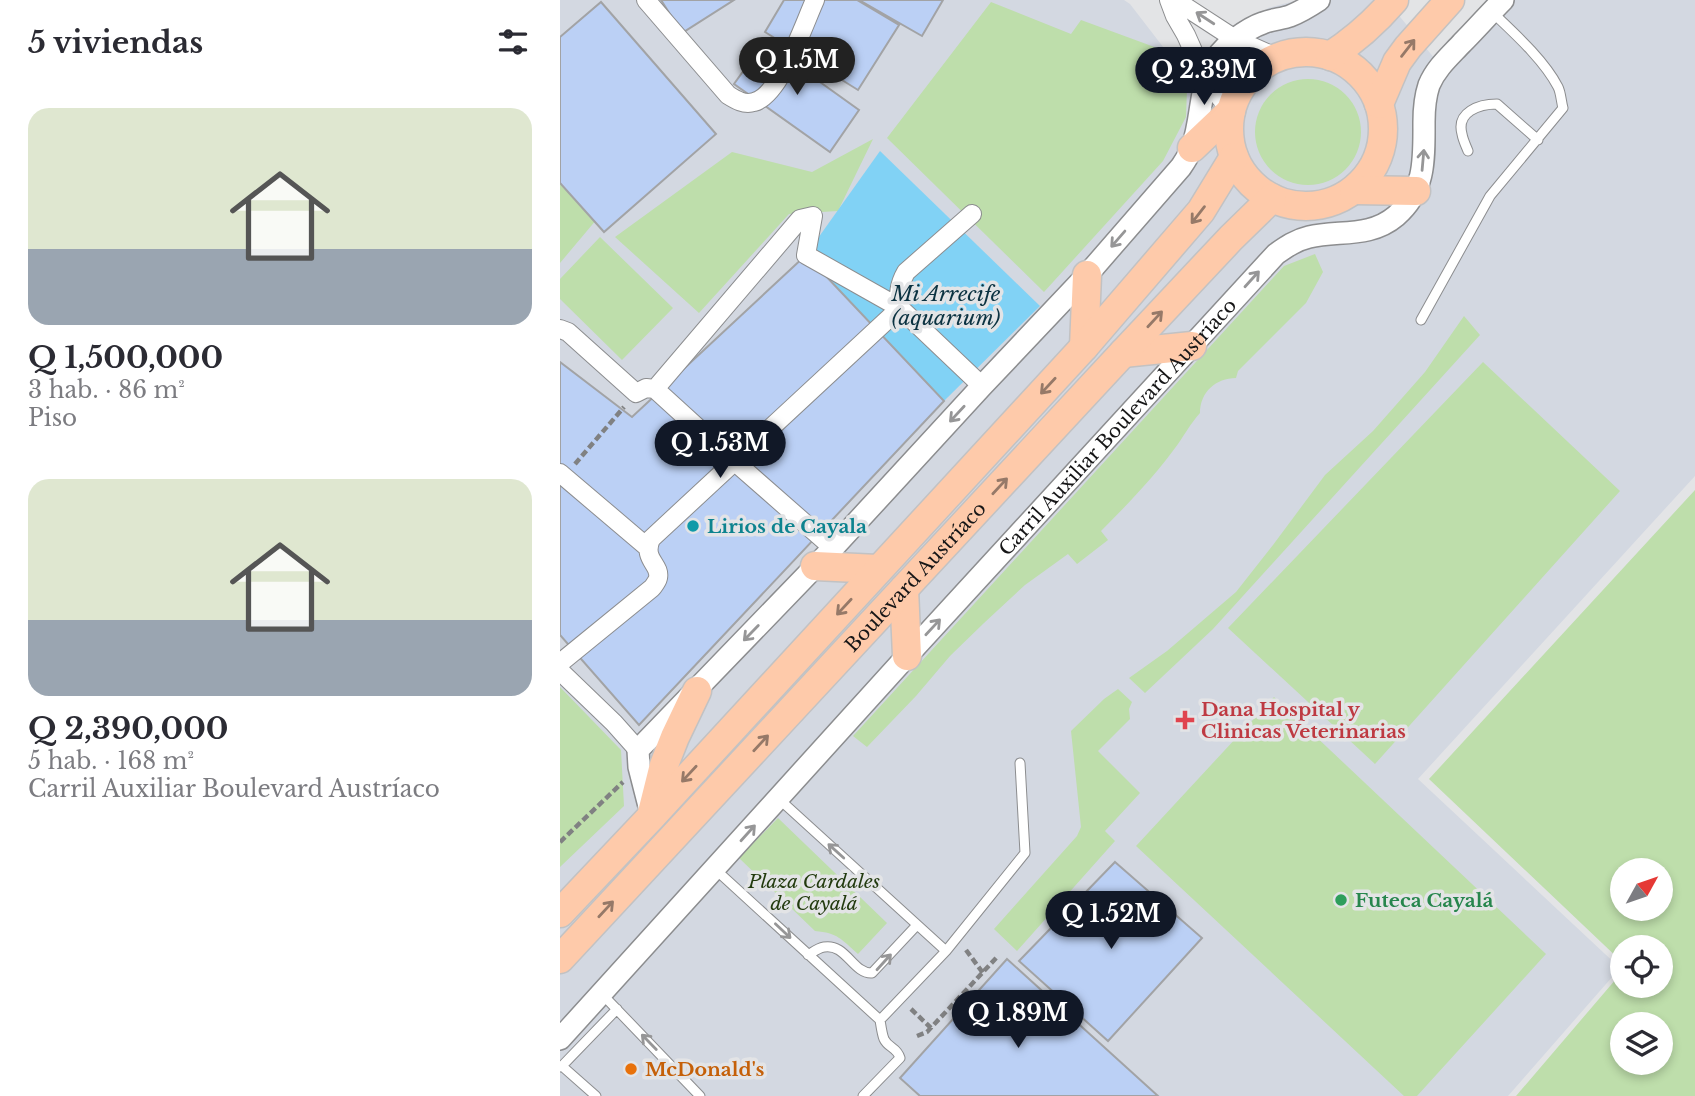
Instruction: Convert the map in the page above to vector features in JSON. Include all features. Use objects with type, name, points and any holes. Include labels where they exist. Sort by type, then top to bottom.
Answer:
[{"type":"main road","points":[[1330,56],[1352,42],[1394,0]]},
{"type":"main road","points":[[1378,104],[1397,62],[1450,0]]},
{"type":"main road","points":[[1312,52],[1330,56],[1360,74],[1371,88],[1382,122],[1378,158],[1369,174],[1354,190],[1335,201],[1314,206],[1293,205],[1272,198],[1256,188],[1244,174],[1234,157],[1230,142],[1231,111],[1247,79],[1259,67],[1293,53],[1312,52]]},
{"type":"main road","points":[[1192,148],[1231,111]]},
{"type":"main road","name":"Boulevard Austríaco","points":[[560,913],[1084,347],[1201,211],[1234,157]]},
{"type":"main road","points":[[1354,190],[1416,191]]},
{"type":"main road","name":"Boulevard Austríaco","points":[[560,959],[1222,247],[1272,198]]},
{"type":"main road","points":[[1084,347],[1087,275]]},
{"type":"main road","points":[[1123,353],[1192,346]]},
{"type":"main road","points":[[825,557],[878,569]]},
{"type":"main road","points":[[904,589],[906,656]]},
{"type":"main road","points":[[652,816],[664,765],[696,691]]},
{"type":"street","points":[[646,0],[728,95],[746,103],[757,102],[770,92],[780,78],[814,0]]},
{"type":"street","points":[[1169,0],[1206,79],[1231,111]]},
{"type":"street","points":[[1175,0],[1235,39],[1278,58]]},
{"type":"street","points":[[638,758],[696,691],[825,557],[1087,275],[1181,167],[1192,148],[1210,66],[1220,52],[1235,39],[1264,23],[1290,16],[1319,0]]},
{"type":"street","name":"Carril Auxiliar Boulevard Austríaco","points":[[708,876],[906,656],[1276,254],[1290,244],[1308,237],[1366,232],[1381,226],[1406,205],[1416,191],[1421,176],[1424,159],[1425,100],[1429,86],[1444,62],[1497,6]]},
{"type":"street","points":[[900,308],[898,294],[906,272],[972,214]]},
{"type":"street","points":[[655,389],[800,219],[813,216],[806,255],[900,308],[982,386]]},
{"type":"street","points":[[560,663],[652,588],[658,579],[657,569],[650,559],[647,547],[650,539],[900,308]]},
{"type":"street","points":[[560,329],[568,332],[636,393],[646,388],[655,389],[734,461],[825,557]]},
{"type":"street","points":[[562,475],[647,547]]},
{"type":"street","points":[[560,671],[614,723],[638,758],[652,816]]},
{"type":"street","points":[[560,1039],[708,876]]},
{"type":"lane","points":[[1421,320],[1490,196],[1563,108],[1559,89],[1497,6]]},
{"type":"lane","points":[[1468,151],[1461,131],[1462,120],[1473,108],[1483,104],[1497,104],[1538,140]]},
{"type":"lane","points":[[880,1020],[946,951],[1025,853],[1020,763]]},
{"type":"lane","points":[[779,799],[946,951]]},
{"type":"lane","points":[[708,876],[808,954],[880,1020],[884,1040],[898,1051],[900,1058],[863,1096]]},
{"type":"lane","points":[[808,954],[822,947],[836,948],[863,972],[872,973],[917,925]]},
{"type":"lane","points":[[602,993],[700,1096]]},
{"type":"lane","points":[[596,1096],[561,1067],[617,1009]]},
{"type":"path","points":[[562,475],[636,393]]},
{"type":"path","points":[[560,842],[638,758]]},
{"type":"path","points":[[966,950],[984,973]]},
{"type":"path","points":[[918,1036],[932,1028],[999,956]]},
{"type":"path","points":[[910,1008],[932,1028]]},
{"type":"shaded area","points":[[560,0],[1124,0],[1130,4],[1197,91],[1224,41],[1268,8],[1298,0],[1386,0],[1440,65],[1498,0],[1695,0],[1695,476],[1418,779],[1610,959],[1610,979],[1508,1096],[560,1096]]},
{"type":"green space","points":[[991,2],[1071,34],[1081,20],[1168,52],[1187,89],[1186,117],[1163,161],[1044,292],[887,138]]},
{"type":"green space","points":[[1308,79],[1328,83],[1345,95],[1357,112],[1361,132],[1357,152],[1345,169],[1328,181],[1308,185],[1288,181],[1271,169],[1259,152],[1255,132],[1259,112],[1271,95],[1288,83]]},
{"type":"green space","points":[[873,139],[838,211],[789,214],[699,313],[615,237],[732,152],[812,172]]},
{"type":"green space","points":[[560,179],[597,219],[560,263]]},
{"type":"green space","points":[[600,237],[673,308],[622,360],[560,299],[560,279]]},
{"type":"green space","points":[[1315,254],[1323,272],[1306,303],[1238,371],[1236,378],[1222,381],[1210,388],[1203,399],[1200,413],[1169,456],[1101,531],[1108,540],[1077,564],[1068,554],[1025,585],[950,656],[867,747],[853,736],[1284,266]]},
{"type":"green space","points":[[1464,316],[1480,335],[1213,629],[1145,693],[1129,678],[1167,651],[1236,592],[1325,475],[1373,431],[1425,372]]},
{"type":"green space","points":[[1483,362],[1620,491],[1375,764],[1228,628]]},
{"type":"green space","points":[[1695,490],[1695,1096],[1516,1096],[1610,986],[1610,998],[1673,998],[1673,935],[1610,935],[1610,951],[1429,779]]},
{"type":"green space","points":[[560,687],[621,750],[624,806],[560,867]]},
{"type":"green space","points":[[1118,689],[1132,702],[1129,709],[1130,719],[1098,751],[1140,793],[1105,831],[1115,841],[1017,951],[994,929],[1077,836],[1081,827],[1071,731]]},
{"type":"green space","name":"Futeca Cayalá","points":[[1274,697],[1546,954],[1417,1096],[1404,1096],[1136,846]]},
{"type":"green space","name":"Plaza Cardales de Cayalá","points":[[778,818],[887,923],[858,954],[834,935],[815,931],[739,858]]},
{"type":"water","name":"Mi Arrecife (aquarium)","points":[[880,151],[1040,306],[944,401],[806,255]]},
{"type":"building","points":[[661,0],[734,0],[682,33]]},
{"type":"building","points":[[784,0],[857,0],[899,25],[858,90],[765,32]]},
{"type":"building","points":[[859,0],[943,0],[922,36]]},
{"type":"building","points":[[601,2],[716,134],[604,232],[560,183],[560,37]]},
{"type":"building","points":[[764,42],[859,110],[830,152],[734,84]]},
{"type":"building","name":"Lirios de Cayala","points":[[806,255],[944,401],[639,725],[560,635],[560,362],[632,417]]},
{"type":"building","points":[[1115,862],[1202,938],[1108,1041],[1019,961]]},
{"type":"building","points":[[1007,959],[1158,1096],[920,1096],[900,1078]]},
{"type":"place","name":"Lirios de Cayala","points":[[693,526]]},
{"type":"place","name":"Dana Hospital y Clinicas Veterinarias","points":[[1185,720]]},
{"type":"place","name":"Futeca Cayalá","points":[[1341,900]]},
{"type":"place","name":"McDonald's","points":[[631,1069]]}]
